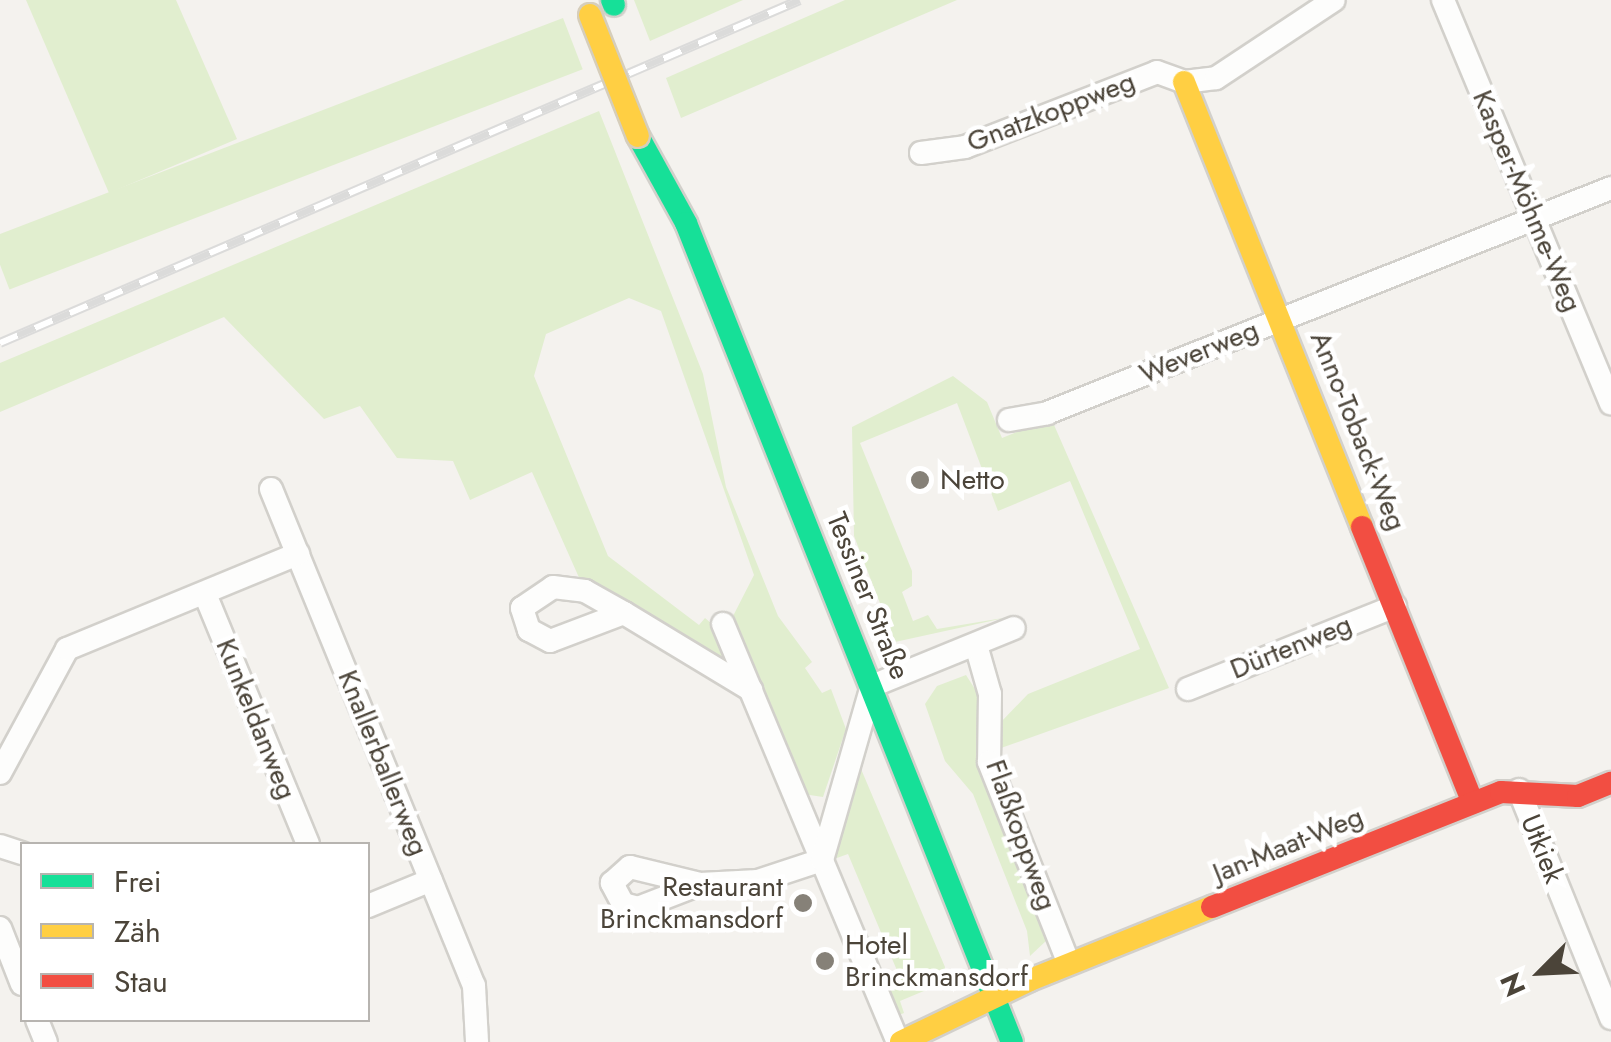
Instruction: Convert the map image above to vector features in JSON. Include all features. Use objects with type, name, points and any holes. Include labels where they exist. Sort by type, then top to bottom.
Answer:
[{"type":"street","name":"Gnatzkoppweg","points":[[920,153],[965,147],[1157,72],[1184,82],[1216,78],[1334,0]]},
{"type":"street","name":"Kasper-Möhme-Weg","points":[[1443,0],[1611,403]]},
{"type":"street","name":"Tessiner Straße","points":[[586,8],[638,136],[664,174],[1012,1042]]},
{"type":"street","name":"Tessiner Straße","points":[[619,17],[661,127],[664,174]]},
{"type":"street","name":"Anno-Toback-Weg","points":[[1184,82],[1473,803]]},
{"type":"street","name":"Weverweg","points":[[1008,420],[1047,413],[1611,188]]},
{"type":"street","name":"Knallerballerweg","points":[[271,489],[474,986],[476,1042]]},
{"type":"street","points":[[0,773],[67,649],[298,554]]},
{"type":"street","name":"Kunkeldanweg","points":[[205,594],[307,842]]},
{"type":"street","name":"Dürtenweg","points":[[1188,689],[1395,606]]},
{"type":"street","points":[[624,612],[751,690]]},
{"type":"street","points":[[723,624],[900,1042]]},
{"type":"street","points":[[822,860],[872,686],[1014,628]]},
{"type":"street","name":"Flaßkoppweg","points":[[976,645],[990,694],[989,762],[1069,964]]},
{"type":"street","name":"Jan-Maat-Weg","points":[[900,1042],[1069,964],[1473,803],[1518,790],[1578,796],[1611,783]]},
{"type":"street","name":"Utkiek","points":[[1518,790],[1611,1018]]},
{"type":"street","points":[[700,884],[758,881],[822,860]]},
{"type":"street","points":[[370,905],[431,880]]},
{"type":"street","points":[[0,928],[20,979]]},
{"type":"green space","points":[[26,0],[176,0],[237,139],[109,193]]},
{"type":"green space","points":[[634,0],[743,0],[650,41]]},
{"type":"green space","points":[[845,0],[957,0],[681,118],[666,78]]},
{"type":"green space","points":[[563,18],[583,69],[9,289],[0,265],[0,234]]},
{"type":"green space","points":[[599,111],[703,374],[726,487],[778,616],[812,662],[805,668],[822,693],[831,689],[846,729],[823,797],[803,794],[731,620],[754,575],[661,311],[629,298],[546,334],[534,376],[608,556],[699,625],[705,618],[718,629],[751,690],[585,591],[532,472],[470,500],[453,461],[397,458],[360,406],[324,419],[224,317],[0,412],[0,363]]},
{"type":"green space","points":[[953,376],[987,402],[1002,438],[1051,418],[1169,688],[1001,748],[1001,722],[1028,694],[1140,649],[1070,481],[998,511],[957,403],[860,443],[912,571],[912,586],[902,592],[913,621],[928,615],[937,629],[1009,617],[895,642],[854,536],[852,427]]},
{"type":"green space","points":[[966,675],[982,700],[1047,930],[1047,940],[1030,956],[1027,931],[973,794],[945,761],[925,704],[937,686]]},
{"type":"green space","points":[[861,769],[945,967],[943,983],[900,1001],[904,1013],[894,1017],[882,989],[901,980],[848,854],[834,859],[854,772]]},
{"type":"railway","points":[[0,343],[800,0]]},
{"type":"traffic: fast","points":[[612,0],[614,5]]},
{"type":"traffic: fast","points":[[638,136],[686,223],[1012,1042]]},
{"type":"traffic: slow","points":[[590,15],[638,136]]},
{"type":"traffic: slow","points":[[1184,82],[1362,527]]},
{"type":"traffic: slow","points":[[901,1042],[1030,980],[1212,907]]},
{"type":"traffic: jam","points":[[1362,527],[1473,803]]},
{"type":"traffic: jam","points":[[1212,907],[1501,792],[1578,796],[1611,783]]},
{"type":"place","name":"Netto","points":[[920,480]]},
{"type":"place","name":"Restaurant Brinckmansdorf","points":[[803,903]]},
{"type":"place","name":"Hotel Brinckmansdorf","points":[[825,961]]}]
